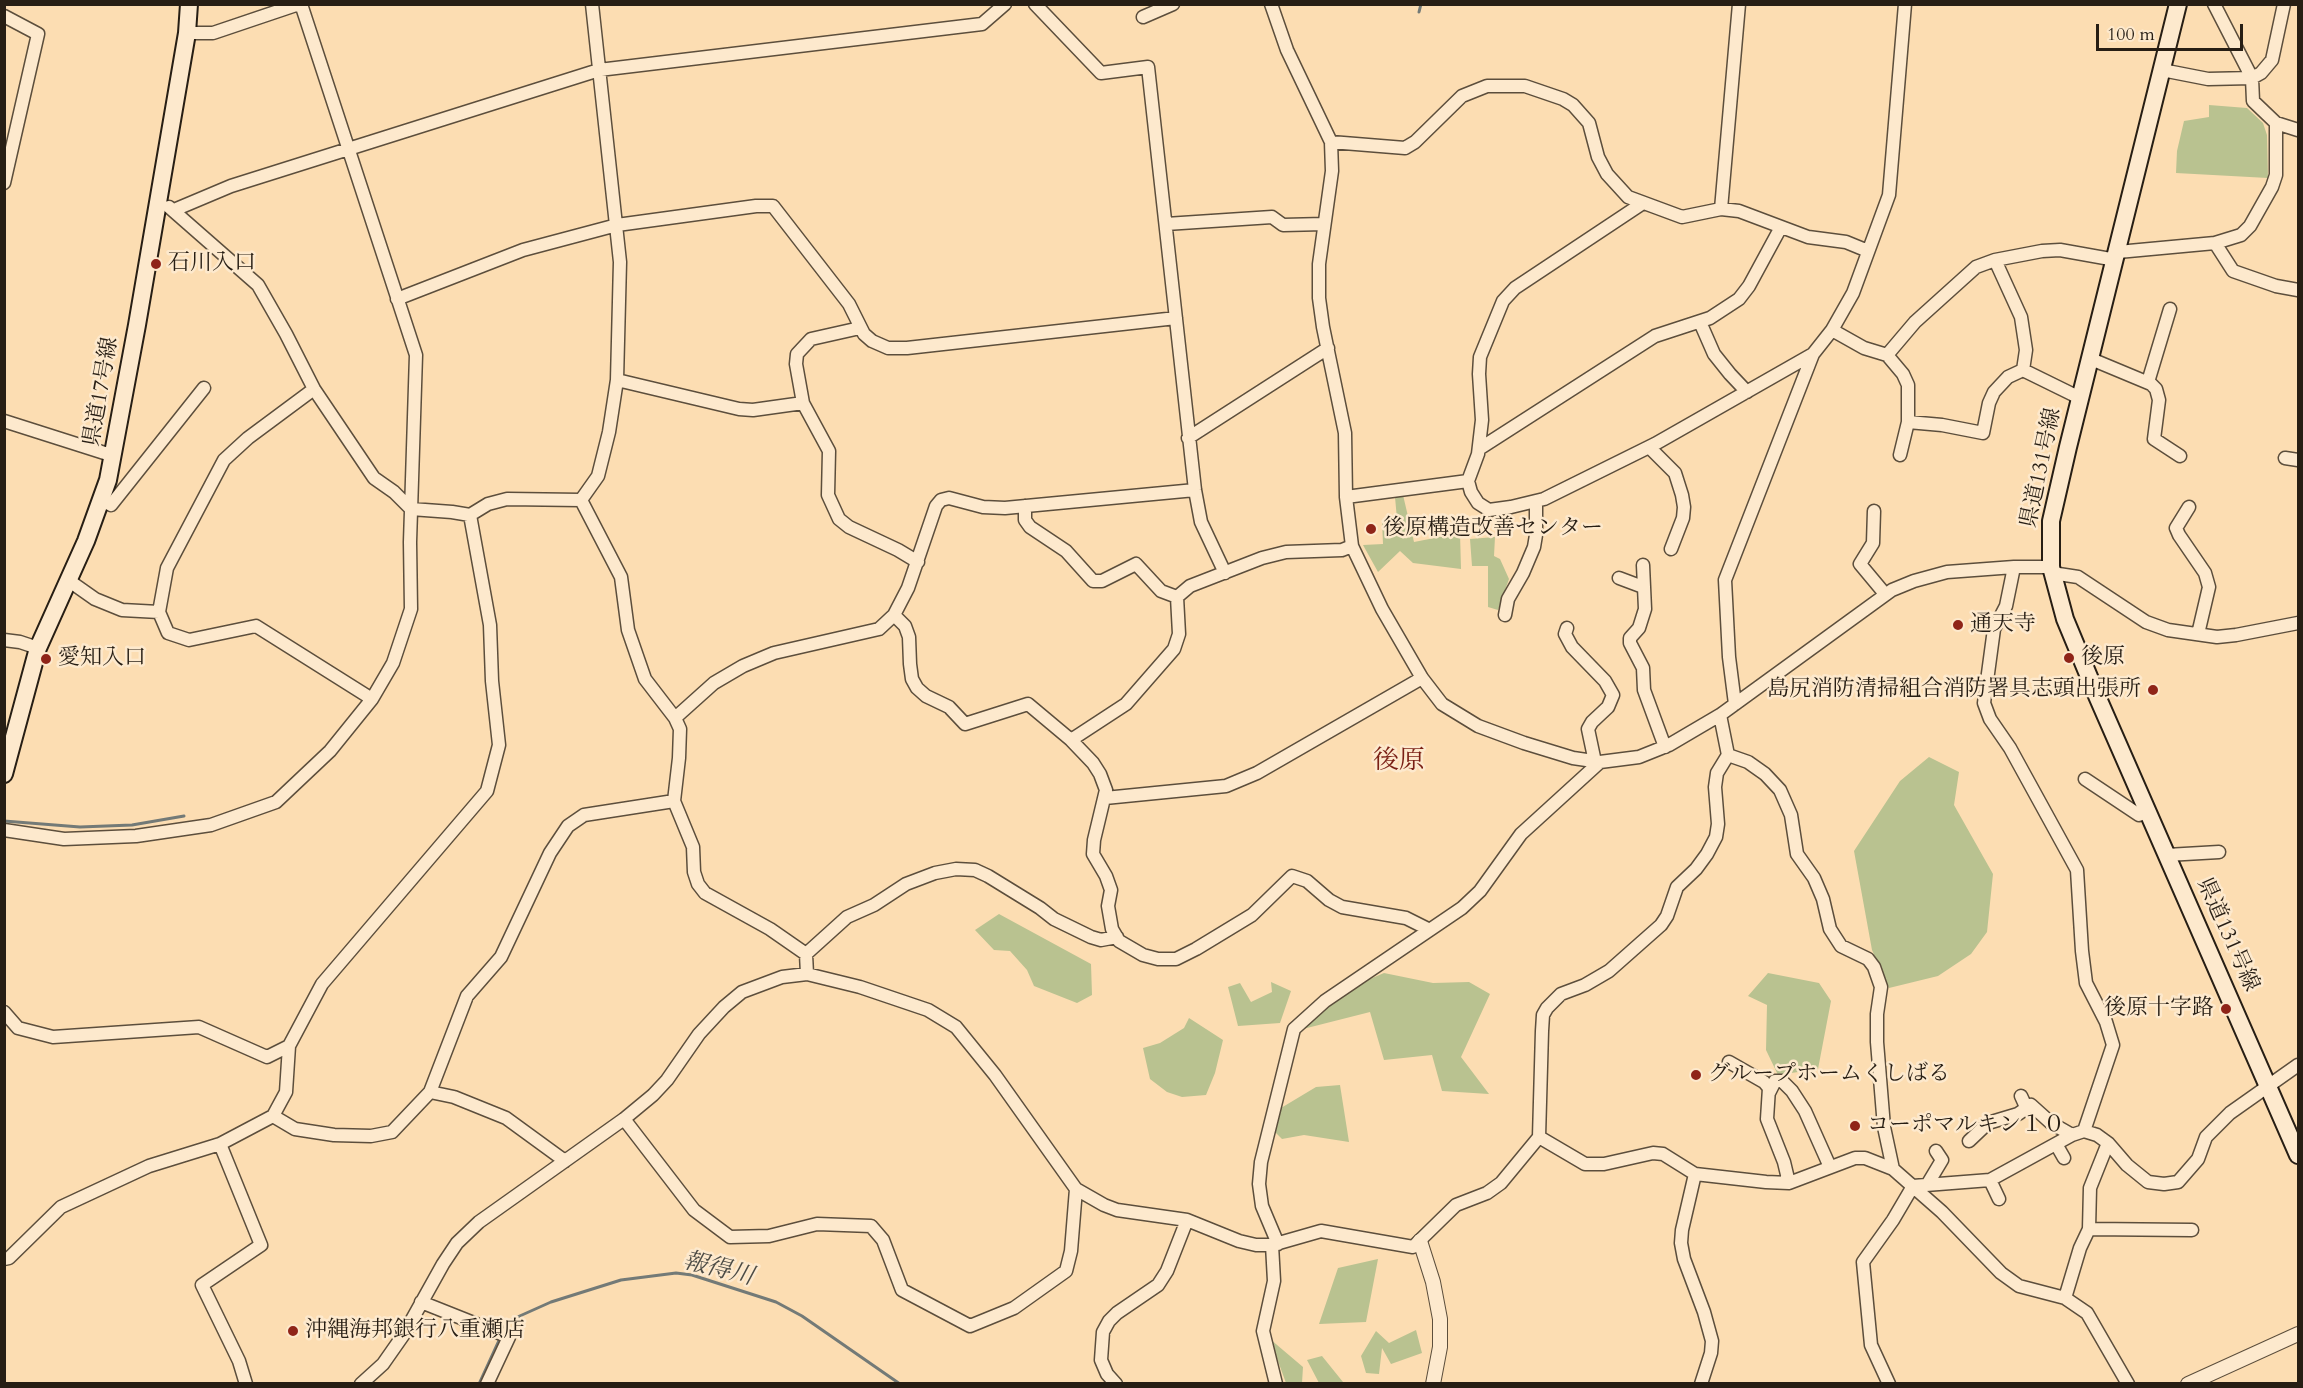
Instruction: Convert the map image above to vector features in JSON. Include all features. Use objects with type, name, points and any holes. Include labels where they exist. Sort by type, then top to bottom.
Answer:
[{"type":"main road","name":"県道17号線","points":[[4,774],[38,648],[102,500],[114,456],[188,33],[189,4]]},
{"type":"main road","name":"県道131号線","points":[[2178,4],[2051,521],[2051,570],[2065,619],[2298,1155]]},
{"type":"street","points":[[4,830],[64,839],[136,836],[211,825],[276,801],[330,751],[372,699],[393,663],[411,609],[411,509],[416,355],[300,4],[213,33],[188,33]]},
{"type":"street","points":[[581,500],[598,476],[603,462],[617,380],[620,262],[592,4]]},
{"type":"street","points":[[174,210],[231,186],[599,70],[982,24],[1005,4]]},
{"type":"street","points":[[1035,4],[1101,73],[1148,67],[1195,490],[1202,522],[1225,573]]},
{"type":"street","points":[[1143,17],[1173,4]]},
{"type":"street","points":[[1271,4],[1287,50],[1331,142],[1332,171],[1319,264],[1319,298],[1346,433],[1346,497],[1352,546],[1382,609],[1422,678],[1443,704],[1478,726],[1573,758],[1598,762],[1639,758],[1665,747],[1720,715],[1885,594],[1914,581],[1947,572],[2014,567],[2051,570],[2078,577],[2154,625],[2168,630],[2217,637],[2298,622]]},
{"type":"street","points":[[1721,209],[1739,4]]},
{"type":"street","points":[[1735,704],[1729,657],[1725,580],[1813,354],[1832,330],[1853,293],[1889,195],[1905,4]]},
{"type":"street","points":[[2214,4],[2252,78],[2253,101],[2276,123],[2298,130]]},
{"type":"street","points":[[2162,70],[2208,79],[2252,78],[2261,73],[2272,60],[2284,4]]},
{"type":"street","points":[[4,16],[38,34],[4,183]]},
{"type":"street","points":[[1331,142],[1405,147],[1414,142],[1462,96],[1487,86],[1525,86],[1573,105],[1589,123],[1598,157],[1607,174],[1628,197],[1682,217],[1721,209],[1739,211],[1808,237],[1846,242],[1868,251]]},
{"type":"street","points":[[1887,355],[1915,322],[1965,276],[1976,267],[1995,260],[2060,250],[2117,256],[2215,243],[2241,235],[2250,226],[2272,187],[2276,175],[2276,123]]},
{"type":"street","points":[[158,200],[174,210],[258,285],[314,389],[374,478],[394,492],[411,509],[452,512],[470,516],[488,504],[507,499],[581,500]]},
{"type":"street","points":[[1643,203],[1515,288],[1503,301],[1480,357],[1482,420],[1479,449],[1468,481],[1471,492],[1478,503],[1490,510],[1510,507],[1536,501],[1574,485],[1649,447],[1813,354]]},
{"type":"street","points":[[397,299],[523,250],[617,225],[756,206],[773,206],[849,304],[860,328],[872,341],[888,348],[907,348],[1176,318]]},
{"type":"street","points":[[1166,224],[1272,217],[1283,225],[1324,224]]},
{"type":"street","points":[[1479,449],[1655,336],[1700,322],[1739,299],[1749,286],[1781,227]]},
{"type":"street","points":[[2215,243],[2233,271],[2276,286],[2298,290]]},
{"type":"street","points":[[1995,260],[2021,317],[2026,343],[2023,370]]},
{"type":"street","points":[[2148,382],[2170,309]]},
{"type":"street","points":[[1700,322],[1714,354],[1747,392]]},
{"type":"street","points":[[860,328],[811,339],[797,354],[796,364],[803,403],[829,451],[828,495],[839,519],[918,562]]},
{"type":"street","points":[[1832,330],[1864,348],[1887,355],[1903,374],[1908,385],[1908,422],[1900,455]]},
{"type":"street","points":[[1188,438],[1329,348]]},
{"type":"street","points":[[2091,359],[2148,382],[2156,389],[2159,400],[2154,439],[2180,456]]},
{"type":"street","points":[[2023,370],[2080,398]]},
{"type":"street","points":[[1908,422],[1942,425],[1983,433],[1989,403],[1994,392],[2008,377],[2023,370]]},
{"type":"street","points":[[617,380],[740,409],[753,410],[803,403]]},
{"type":"street","points":[[102,500],[111,505],[204,388]]},
{"type":"street","points":[[314,389],[248,438],[224,460],[167,568],[159,612],[168,633],[189,640],[256,626],[372,699]]},
{"type":"street","points":[[4,421],[114,456]]},
{"type":"street","points":[[1649,447],[1675,473],[1682,495],[1683,518],[1671,549]]},
{"type":"street","points":[[2285,458],[2298,460]]},
{"type":"street","points":[[1346,497],[1468,481]]},
{"type":"street","points":[[675,718],[714,683],[743,666],[774,653],[879,629],[894,615],[908,588],[936,506],[941,500],[949,498],[994,508],[1195,490]]},
{"type":"street","points":[[581,500],[621,577],[628,630],[645,680],[675,718],[680,729],[680,758],[674,801],[690,835],[694,872],[698,884],[705,892],[770,929],[807,954]]},
{"type":"street","points":[[1505,615],[1508,599],[1523,573],[1533,547],[1536,535],[1536,501]]},
{"type":"street","points":[[1025,506],[1025,520],[1030,527],[1066,551],[1093,581],[1102,581],[1136,564],[1161,591],[1177,597]]},
{"type":"street","points":[[2189,507],[2176,528],[2209,580],[2198,634]]},
{"type":"street","points":[[1874,511],[1873,543],[1860,564],[1885,594]]},
{"type":"street","points":[[4,1259],[9,1258],[61,1207],[149,1166],[220,1144],[273,1116],[286,1092],[290,1046],[322,984],[487,791],[499,745],[492,681],[490,625],[470,516]]},
{"type":"street","points":[[1177,597],[1190,586],[1262,558],[1286,552],[1342,550],[1352,546]]},
{"type":"street","points":[[1643,565],[1645,609],[1640,628],[1630,638],[1630,643],[1643,668],[1644,690],[1665,747]]},
{"type":"street","points":[[1913,1186],[1990,1180],[2078,1133],[2113,1045],[2106,1022],[2086,983],[2077,870],[2010,748],[1990,719],[1984,703],[1994,630],[2006,606],[2014,567]]},
{"type":"street","points":[[1619,578],[1643,587]]},
{"type":"street","points":[[68,580],[94,599],[122,610],[159,612]]},
{"type":"street","points":[[1071,740],[1126,704],[1174,649],[1179,634],[1177,597]]},
{"type":"street","points":[[894,615],[905,626],[909,637],[912,678],[917,688],[926,696],[949,707],[965,724],[1028,704],[1071,740],[1094,763],[1106,790],[1094,840],[1093,854],[1106,876],[1110,890],[1108,906],[1112,929],[1119,941],[1143,955],[1158,959],[1176,959],[1252,915],[1292,876],[1307,881],[1342,908],[1406,918],[1428,929]]},
{"type":"street","points":[[1567,628],[1565,634],[1572,647],[1605,681],[1613,695],[1608,707],[1588,729],[1598,762]]},
{"type":"street","points":[[4,640],[38,648]]},
{"type":"street","points":[[1105,798],[1226,786],[1257,773],[1422,678]]},
{"type":"street","points":[[361,1383],[383,1364],[404,1334],[443,1264],[465,1236],[493,1210],[624,1119],[653,1095],[667,1080],[699,1034],[724,1007],[742,992],[782,977],[807,974],[860,987],[928,1010],[956,1027],[995,1076],[1076,1189],[1091,1199],[1117,1210],[1187,1220],[1239,1242],[1256,1245],[1275,1245],[1308,1233],[1321,1231],[1413,1247],[1456,1205],[1487,1193],[1501,1183],[1539,1137],[1543,1015],[1561,994],[1585,985],[1609,971],[1661,925],[1667,916],[1677,887],[1696,869],[1716,837],[1717,773],[1728,755],[1720,715]]},
{"type":"street","points":[[1728,755],[1748,762],[1765,774],[1780,790],[1791,815],[1797,855],[1814,878],[1823,899],[1830,929],[1841,946],[1869,959],[1874,967],[1881,987],[1876,1035],[1884,1127],[1893,1169]]},
{"type":"street","points":[[1276,1383],[1263,1331],[1274,1281],[1275,1245],[1262,1206],[1259,1184],[1261,1162],[1294,1029],[1325,1001],[1462,908],[1480,891],[1521,834],[1598,762]]},
{"type":"street","points":[[2085,779],[2139,814],[2147,812]]},
{"type":"street","points":[[273,1116],[295,1129],[334,1135],[371,1136],[392,1132],[430,1092],[467,996],[501,957],[550,853],[568,826],[584,815],[674,801]]},
{"type":"street","points":[[2167,855],[2219,852]]},
{"type":"street","points":[[807,974],[807,954],[847,917],[874,905],[906,884],[934,873],[956,869],[975,870],[987,876],[1040,908],[1053,919],[1091,937],[1101,940],[1117,937]]},
{"type":"street","points":[[4,1012],[18,1028],[53,1037],[199,1026],[267,1057],[290,1046]]},
{"type":"street","points":[[1729,1062],[1764,1082],[1769,1088],[1767,1119],[1784,1162],[1789,1183]]},
{"type":"street","points":[[1969,1141],[1988,1123],[2018,1114],[2024,1101],[2036,1108],[2051,1123],[2078,1133],[2097,1136],[2108,1143],[2127,1165],[2148,1182],[2164,1184],[2178,1182],[2198,1159],[2206,1137],[2230,1113],[2298,1065]]},
{"type":"street","points":[[1769,1093],[1774,1081],[1782,1081],[1792,1090],[1830,1167]]},
{"type":"street","points":[[430,1092],[454,1097],[506,1118],[565,1161]]},
{"type":"street","points":[[624,1119],[694,1210],[730,1237],[768,1236],[817,1224],[871,1226],[883,1240],[902,1290],[970,1326],[1014,1308],[1066,1271],[1071,1251],[1076,1189]]},
{"type":"street","points":[[1539,1137],[1585,1164],[1604,1164],[1653,1153],[1663,1154],[1695,1174],[1766,1182],[1789,1183],[1855,1158],[1865,1158],[1893,1169],[1942,1212],[2001,1274],[2019,1286],[2065,1298],[2087,1312],[2128,1383]]},
{"type":"street","points":[[2065,1298],[2080,1248],[2089,1229],[2090,1188],[2108,1143]]},
{"type":"street","points":[[220,1144],[261,1245],[202,1285],[239,1361],[246,1383]]},
{"type":"street","points":[[2056,1144],[2064,1158]]},
{"type":"street","points":[[1927,1185],[1942,1160],[1936,1151]]},
{"type":"street","points":[[1695,1174],[1681,1243],[1684,1259],[1704,1312],[1712,1341],[1711,1353],[1701,1383]]},
{"type":"street","points":[[1990,1180],[1999,1199]]},
{"type":"street","points":[[1889,1383],[1871,1345],[1863,1262],[1893,1221],[1913,1186]]},
{"type":"street","points":[[1116,1383],[1107,1374],[1101,1360],[1103,1332],[1117,1312],[1158,1285],[1167,1271],[1187,1220]]},
{"type":"street","points":[[2089,1229],[2192,1230]]},
{"type":"street","points":[[1420,1241],[1433,1282],[1440,1319],[1440,1347],[1433,1383]]},
{"type":"street","points":[[421,1302],[509,1337],[487,1383]]},
{"type":"street","points":[[2188,1383],[2298,1334]]},
{"type":"green space","points":[[2209,105],[2247,108],[2263,123],[2267,135],[2268,178],[2176,173],[2177,151],[2184,121],[2209,117]]},
{"type":"green space","points":[[1403,495],[1414,542],[1460,533],[1461,569],[1413,563],[1400,551],[1378,572],[1363,545],[1383,544],[1382,520],[1397,519],[1395,497]]},
{"type":"green space","points":[[1495,537],[1494,556],[1500,559],[1509,579],[1498,610],[1488,607],[1488,566],[1472,566],[1470,539]]},
{"type":"green space","points":[[1929,757],[1959,772],[1954,805],[1993,874],[1987,932],[1971,954],[1938,976],[1889,988],[1872,950],[1854,851],[1900,781]]},
{"type":"green space","points":[[999,914],[1091,964],[1092,995],[1077,1003],[1034,986],[1027,970],[1010,951],[994,950],[975,930]]},
{"type":"green space","points":[[1384,973],[1433,983],[1469,982],[1490,994],[1461,1057],[1489,1094],[1442,1091],[1432,1055],[1384,1060],[1370,1012],[1303,1029],[1328,1005],[1358,984]]},
{"type":"green space","points":[[1768,973],[1819,983],[1831,1001],[1818,1069],[1778,1075],[1766,1050],[1767,1005],[1748,996]]},
{"type":"green space","points":[[1271,982],[1291,991],[1280,1023],[1238,1026],[1228,987],[1240,983],[1251,1002],[1272,992]]},
{"type":"green space","points":[[1189,1018],[1223,1040],[1215,1073],[1206,1095],[1182,1097],[1167,1092],[1150,1079],[1143,1048],[1160,1043],[1184,1028]]},
{"type":"green space","points":[[1340,1085],[1349,1142],[1304,1135],[1282,1139],[1274,1131],[1281,1108],[1316,1087]]},
{"type":"green space","points":[[1378,1259],[1366,1322],[1319,1324],[1338,1268]]},
{"type":"green space","points":[[1416,1330],[1422,1353],[1391,1364],[1382,1348],[1379,1374],[1366,1373],[1361,1356],[1376,1331],[1389,1343]]},
{"type":"green space","points":[[1270,1339],[1303,1367],[1302,1383],[1286,1383]]},
{"type":"green space","points":[[1322,1356],[1343,1382],[1348,1383],[1319,1383],[1307,1360]]},
{"type":"waterway","points":[[1419,12],[1421,4]]},
{"type":"waterway","points":[[4,821],[80,827],[132,825],[184,816]]},
{"type":"waterway","name":"報得川","points":[[503,1330],[505,1325],[513,1319],[551,1302],[621,1280],[676,1273],[692,1275],[776,1302],[802,1316],[900,1384]]},
{"type":"waterway","name":"報得川","points":[[479,1384],[501,1336]]},
{"type":"place","name":"石川入口","points":[[156,264]]},
{"type":"place","name":"後原構造改善センター","points":[[1371,529]]},
{"type":"place","name":"通天寺","points":[[1958,625]]},
{"type":"place","name":"後原","points":[[2069,658]]},
{"type":"place","name":"愛知入口","points":[[46,659]]},
{"type":"place","name":"島尻消防清掃組合消防署具志頭出張所","points":[[2153,690]]},
{"type":"place","name":"後原十字路","points":[[2226,1009]]},
{"type":"place","name":"グループホームくしばる","points":[[1696,1075]]},
{"type":"place","name":"コーポマルキン１０","points":[[1855,1126]]},
{"type":"place","name":"沖縄海邦銀行八重瀬店","points":[[293,1331]]},
{"type":"district","name":"後原","points":[[1399,762]]}]
